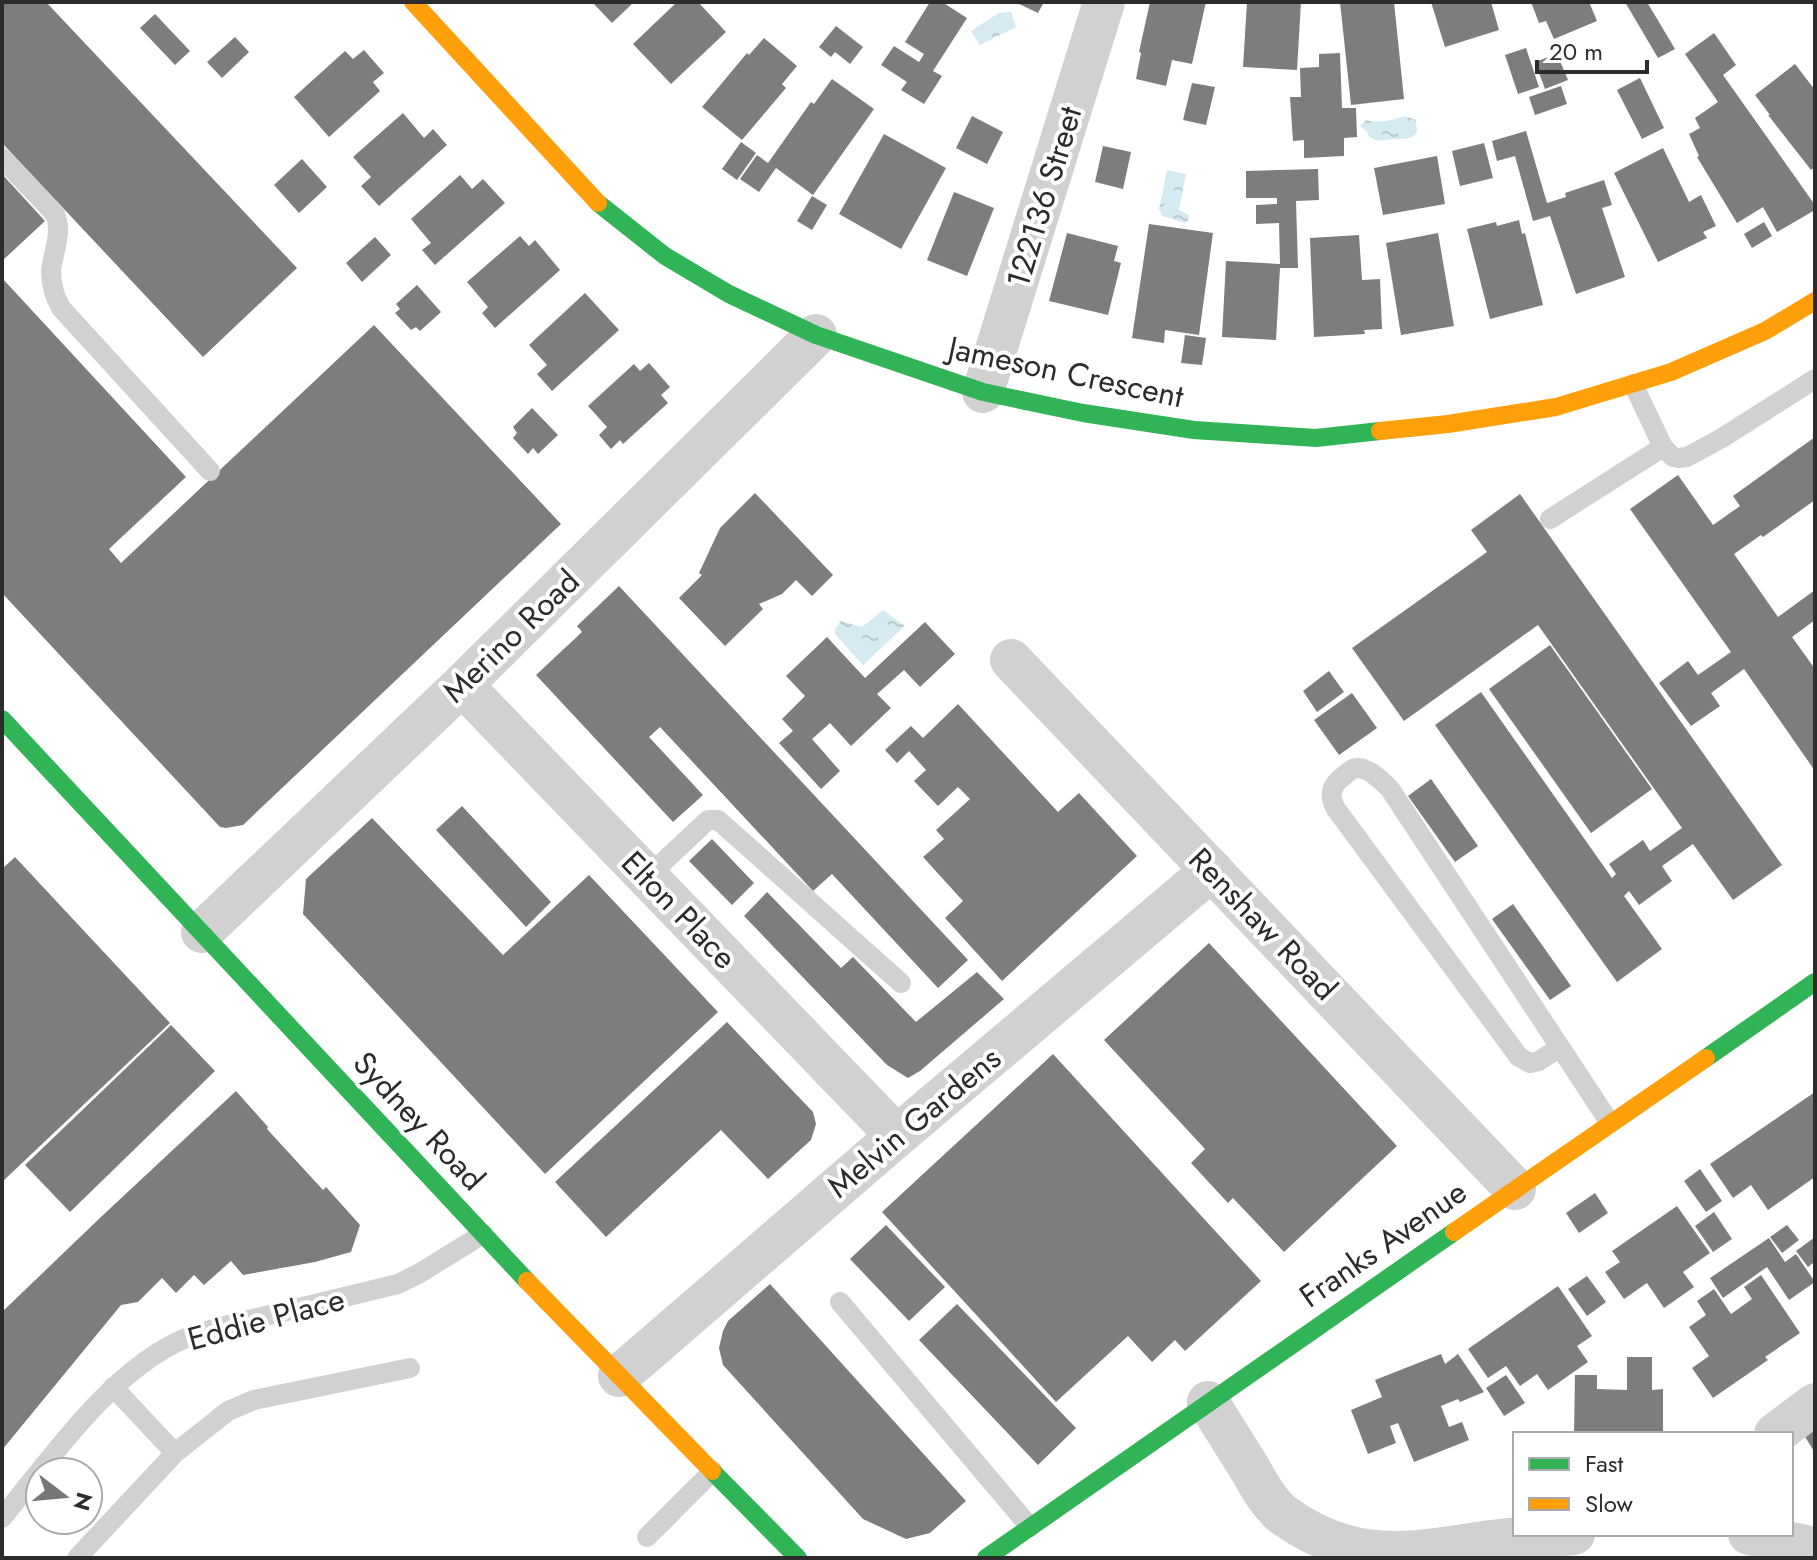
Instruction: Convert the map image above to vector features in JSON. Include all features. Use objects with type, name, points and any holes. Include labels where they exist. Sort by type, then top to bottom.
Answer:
[{"type":"street","name":"Jameson Crescent","points":[[413,2],[601,206],[665,256],[729,294],[816,335],[983,392],[1083,413],[1194,430],[1316,438],[1448,424],[1556,407],[1671,372],[1765,331],[1815,301]]},
{"type":"street","name":"122136 Street","points":[[983,392],[1104,2]]},
{"type":"street","name":"Merino Road","points":[[202,932],[462,685],[816,335]]},
{"type":"street","name":"Renshaw Road","points":[[1011,660],[1515,1189]]},
{"type":"street","name":"Elton Place","points":[[462,685],[897,1136]]},
{"type":"street","name":"Sydney Road","points":[[2,719],[483,1234],[798,1558]]},
{"type":"street","name":"Melvin Gardens","points":[[619,1376],[1212,870]]},
{"type":"street","name":"Franks Avenue","points":[[986,1558],[1815,982]]},
{"type":"street","points":[[1208,1402],[1280,1513],[1311,1538],[1346,1552],[1377,1558],[1474,1543],[1552,1536]]},
{"type":"street","points":[[1778,1432],[1815,1404]]},
{"type":"street","points":[[1758,1536],[1815,1548]]},
{"type":"lane","points":[[2,158],[59,222],[51,272],[52,286],[61,308],[210,471]]},
{"type":"lane","points":[[1633,384],[1663,447],[1673,457],[1687,457],[1815,379]]},
{"type":"lane","points":[[1550,519],[1663,447]]},
{"type":"lane","points":[[1560,1047],[1539,1061],[1526,1062],[1519,1057],[1331,802],[1332,787],[1348,772],[1356,768],[1364,770],[1379,777],[1390,789],[1560,1047],[1610,1123]]},
{"type":"lane","points":[[647,877],[708,820],[718,820],[901,983]]},
{"type":"lane","name":"Eddie Place","points":[[2,1518],[97,1403],[125,1376],[165,1349],[216,1328],[398,1284],[483,1234]]},
{"type":"lane","points":[[840,1302],[1030,1527]]},
{"type":"lane","points":[[77,1558],[175,1453],[228,1411],[254,1400],[410,1368]]},
{"type":"lane","points":[[113,1387],[175,1453]]},
{"type":"lane","points":[[647,1537],[713,1471]]},
{"type":"water","points":[[1011,12],[1016,27],[980,45],[971,31],[999,13]]},
{"type":"water","points":[[1405,116],[1416,120],[1417,133],[1407,139],[1375,140],[1360,126],[1366,120],[1380,122]]},
{"type":"water","points":[[1167,170],[1186,174],[1179,210],[1189,215],[1185,223],[1162,216],[1159,209]]},
{"type":"water","points":[[883,610],[905,626],[863,665],[835,634],[835,629],[841,621],[862,627]]},
{"type":"building","points":[[2,2],[46,2],[297,268],[203,357],[2,143]]},
{"type":"building","points":[[592,2],[634,2],[612,23]]},
{"type":"building","points":[[677,2],[698,2],[726,32],[671,84],[633,44]]},
{"type":"building","points":[[930,2],[942,2],[967,18],[933,71],[942,76],[924,104],[901,90],[907,82],[881,65],[894,46],[919,62],[924,54],[905,42]]},
{"type":"building","points":[[1015,2],[1044,2],[1038,13]]},
{"type":"building","points":[[1150,2],[1206,2],[1192,64],[1172,60],[1166,86],[1136,79]]},
{"type":"building","points":[[1247,2],[1301,2],[1297,70],[1243,67]]},
{"type":"building","points":[[1340,2],[1394,2],[1404,99],[1351,105]]},
{"type":"building","points":[[1431,2],[1491,2],[1499,30],[1445,47]]},
{"type":"building","points":[[1531,2],[1589,2],[1597,21],[1554,39],[1546,21],[1539,23]]},
{"type":"building","points":[[1625,2],[1647,2],[1675,49],[1658,58]]},
{"type":"building","points":[[155,14],[190,51],[175,65],[140,28]]},
{"type":"building","points":[[836,26],[863,47],[850,64],[835,52],[831,57],[819,47]]},
{"type":"building","points":[[1714,33],[1736,65],[1723,75],[1815,205],[1815,210],[1777,232],[1763,207],[1737,223],[1697,157],[1689,134],[1700,128],[1695,118],[1718,102],[1685,54]]},
{"type":"building","points":[[235,37],[249,52],[222,78],[207,62]]},
{"type":"building","points":[[764,38],[797,66],[782,84],[786,88],[742,140],[702,107],[747,53],[749,55]]},
{"type":"building","points":[[1526,48],[1539,87],[1518,94],[1505,55]]},
{"type":"building","points":[[364,50],[384,73],[373,82],[380,91],[329,137],[294,97],[345,51],[353,59]]},
{"type":"building","points":[[1340,53],[1342,108],[1356,108],[1357,137],[1344,138],[1344,156],[1304,158],[1304,140],[1293,141],[1290,97],[1301,97],[1300,68],[1319,67],[1319,54]]},
{"type":"building","points":[[1557,54],[1568,80],[1545,89],[1535,62]]},
{"type":"building","points":[[1795,64],[1815,90],[1815,167],[1811,170],[1755,95]]},
{"type":"building","points":[[1640,78],[1664,128],[1642,139],[1617,90]]},
{"type":"building","points":[[832,79],[874,109],[813,195],[776,168],[759,192],[740,179],[757,155],[768,163],[811,102],[814,104]]},
{"type":"building","points":[[1192,83],[1215,87],[1206,125],[1183,120]]},
{"type":"building","points":[[1561,86],[1567,104],[1535,115],[1529,97]]},
{"type":"building","points":[[403,113],[424,138],[433,129],[447,145],[379,206],[361,186],[371,177],[353,157]]},
{"type":"building","points":[[972,116],[1003,132],[987,164],[956,148]]},
{"type":"building","points":[[1526,131],[1547,203],[1566,197],[1565,193],[1604,180],[1612,205],[1602,208],[1625,277],[1576,294],[1550,216],[1533,221],[1515,156],[1497,161],[1492,141]]},
{"type":"building","points":[[884,134],[946,168],[901,249],[839,214]]},
{"type":"building","points":[[741,142],[756,153],[737,180],[722,169]]},
{"type":"building","points":[[1484,143],[1493,178],[1460,186],[1452,151]]},
{"type":"building","points":[[1103,146],[1131,152],[1123,189],[1095,182]]},
{"type":"building","points":[[1663,148],[1689,202],[1701,195],[1716,226],[1703,232],[1707,238],[1658,262],[1614,173]]},
{"type":"building","points":[[1437,156],[1445,204],[1383,215],[1374,168]]},
{"type":"building","points":[[302,159],[327,187],[299,213],[274,185]]},
{"type":"building","points":[[1318,169],[1319,200],[1296,201],[1298,268],[1280,268],[1276,340],[1222,337],[1226,261],[1280,264],[1279,223],[1256,224],[1256,205],[1277,204],[1277,198],[1246,198],[1246,171]]},
{"type":"building","points":[[2,174],[45,221],[2,261]]},
{"type":"building","points":[[460,175],[472,189],[483,179],[505,203],[435,265],[422,250],[431,243],[411,219]]},
{"type":"building","points":[[954,192],[994,208],[967,276],[927,260]]},
{"type":"building","points":[[812,196],[827,205],[812,230],[797,221]]},
{"type":"building","points":[[1519,220],[1543,305],[1490,319],[1467,229]]},
{"type":"building","points":[[1764,222],[1772,236],[1752,248],[1744,234]]},
{"type":"building","points":[[1149,224],[1213,233],[1199,335],[1165,330],[1164,343],[1132,338]]},
{"type":"building","points":[[1067,233],[1118,246],[1114,261],[1121,263],[1108,315],[1049,301]]},
{"type":"building","points":[[1438,233],[1454,326],[1401,335],[1386,243]]},
{"type":"building","points":[[1359,235],[1362,280],[1380,279],[1382,329],[1364,330],[1365,334],[1314,337],[1310,238]]},
{"type":"building","points":[[520,236],[529,246],[535,240],[560,270],[495,328],[482,313],[488,307],[467,282]]},
{"type":"building","points":[[375,237],[391,255],[362,282],[346,263]]},
{"type":"building","points":[[2,278],[186,477],[109,549],[121,563],[374,325],[561,524],[243,825],[220,827],[2,593]]},
{"type":"building","points":[[417,285],[441,312],[420,331],[416,327],[411,330],[395,313],[400,309],[396,304]]},
{"type":"building","points":[[585,293],[619,330],[552,391],[537,374],[547,365],[529,345]]},
{"type":"building","points":[[1185,335],[1206,338],[1202,365],[1181,363]]},
{"type":"building","points":[[649,363],[670,387],[661,395],[668,403],[623,444],[620,440],[611,449],[599,435],[607,427],[588,406],[634,364],[640,371]]},
{"type":"building","points":[[532,408],[558,435],[538,454],[533,448],[528,454],[513,438],[517,433],[513,427]]},
{"type":"building","points":[[1815,437],[1815,500],[1734,554],[1778,617],[1815,590],[1815,620],[1792,637],[1815,669],[1815,771],[1744,669],[1711,693],[1720,706],[1691,726],[1659,683],[1688,661],[1698,675],[1731,652],[1630,509],[1678,475],[1713,525],[1740,506],[1733,496]]},
{"type":"building","points":[[755,493],[833,575],[812,596],[796,580],[782,594],[759,604],[763,609],[725,646],[679,598],[702,575],[699,573],[720,528]]},
{"type":"building","points":[[1520,494],[1782,865],[1733,900],[1693,844],[1662,866],[1672,881],[1639,905],[1629,891],[1624,896],[1662,949],[1617,982],[1435,725],[1481,692],[1612,878],[1616,874],[1609,864],[1643,840],[1650,851],[1682,828],[1538,625],[1404,721],[1352,648],[1487,552],[1471,530]]},
{"type":"building","points":[[619,586],[968,960],[938,988],[832,874],[813,891],[660,727],[649,737],[703,795],[673,822],[536,675],[582,632],[577,626]]},
{"type":"building","points":[[925,622],[955,654],[920,687],[904,670],[877,694],[891,708],[851,746],[830,723],[812,739],[840,771],[821,789],[779,743],[793,731],[782,719],[805,696],[786,676],[827,637],[865,678]]},
{"type":"building","points":[[1550,645],[1652,789],[1591,833],[1489,689]]},
{"type":"building","points":[[1329,671],[1344,692],[1317,712],[1303,691]]},
{"type":"building","points":[[1352,693],[1377,728],[1339,755],[1314,720]]},
{"type":"building","points":[[958,704],[1058,812],[1079,793],[1137,856],[1002,981],[945,918],[963,901],[923,857],[944,839],[936,830],[970,799],[958,787],[938,806],[914,781],[926,770],[909,751],[897,763],[885,750],[911,726],[923,738]]},
{"type":"building","points":[[1431,779],[1478,846],[1455,862],[1408,796]]},
{"type":"building","points":[[462,806],[551,902],[526,927],[436,830]]},
{"type":"building","points":[[372,818],[503,955],[589,875],[718,1012],[545,1174],[303,914],[306,879]]},
{"type":"building","points":[[712,839],[754,883],[732,905],[689,861]]},
{"type":"building","points":[[15,857],[170,1023],[2,1182],[2,869]]},
{"type":"building","points":[[767,892],[841,968],[853,957],[916,1022],[977,972],[1004,999],[908,1078],[887,1065],[744,916]]},
{"type":"building","points":[[1513,904],[1571,986],[1550,1000],[1492,919]]},
{"type":"building","points":[[1209,943],[1397,1146],[1284,1252],[1233,1198],[1228,1203],[1191,1163],[1205,1149],[1104,1040]]},
{"type":"building","points":[[727,1022],[813,1112],[816,1124],[811,1140],[768,1179],[721,1130],[606,1237],[555,1182]]},
{"type":"building","points":[[171,1025],[215,1071],[70,1212],[25,1165]]},
{"type":"building","points":[[1053,1054],[1261,1281],[1185,1351],[1175,1340],[1152,1362],[1128,1336],[1056,1402],[882,1212]]},
{"type":"building","points":[[236,1091],[323,1190],[326,1187],[360,1225],[351,1252],[243,1275],[231,1261],[204,1285],[194,1275],[176,1293],[162,1278],[138,1302],[121,1305],[2,1450],[2,1312]]},
{"type":"building","points":[[1815,1092],[1815,1177],[1768,1210],[1751,1185],[1733,1198],[1710,1164]]},
{"type":"building","points":[[1700,1169],[1722,1201],[1706,1212],[1684,1181]]},
{"type":"building","points":[[1595,1193],[1608,1213],[1579,1233],[1566,1213]]},
{"type":"building","points":[[1677,1206],[1710,1253],[1683,1272],[1694,1287],[1664,1308],[1647,1283],[1624,1299],[1605,1272],[1620,1262],[1612,1251]]},
{"type":"building","points":[[1714,1212],[1732,1239],[1713,1252],[1695,1226]]},
{"type":"building","points":[[886,1225],[945,1287],[909,1321],[850,1259]]},
{"type":"building","points":[[1787,1225],[1799,1240],[1782,1253],[1770,1237]]},
{"type":"building","points":[[1815,1237],[1815,1265],[1813,1263],[1808,1267],[1796,1251]]},
{"type":"building","points":[[1769,1238],[1785,1262],[1796,1254],[1815,1282],[1789,1300],[1767,1267],[1723,1298],[1710,1278]]},
{"type":"building","points":[[1761,1275],[1800,1333],[1765,1357],[1768,1360],[1713,1398],[1692,1368],[1709,1356],[1689,1327],[1706,1315],[1697,1301],[1714,1289],[1731,1314],[1752,1299],[1744,1287]]},
{"type":"building","points":[[1587,1276],[1606,1302],[1587,1316],[1568,1289]]},
{"type":"building","points":[[770,1284],[966,1501],[930,1533],[906,1539],[863,1519],[723,1365],[719,1348],[728,1321]]},
{"type":"building","points":[[1558,1286],[1592,1336],[1577,1346],[1588,1362],[1548,1390],[1537,1374],[1520,1386],[1506,1366],[1488,1378],[1468,1349]]},
{"type":"building","points":[[957,1304],[1076,1428],[1038,1465],[919,1340]]},
{"type":"building","points":[[1441,1354],[1445,1364],[1458,1354],[1484,1392],[1441,1406],[1449,1427],[1462,1422],[1469,1440],[1414,1462],[1398,1423],[1390,1426],[1396,1443],[1368,1454],[1351,1410],[1382,1397],[1375,1380]]},
{"type":"building","points":[[1627,1357],[1652,1357],[1652,1390],[1663,1389],[1663,1432],[1574,1432],[1575,1375],[1597,1375],[1597,1389],[1627,1390]]},
{"type":"building","points":[[1506,1375],[1525,1403],[1504,1416],[1486,1388]]},
{"type":"building","points":[[1815,1428],[1815,1453],[1804,1435]]},
{"type":"traffic: fast","points":[[598,203],[665,256],[729,294],[816,335],[983,392],[1083,413],[1194,430],[1316,438],[1380,431]]},
{"type":"traffic: fast","points":[[2,719],[527,1281]]},
{"type":"traffic: fast","points":[[1706,1058],[1815,982]]},
{"type":"traffic: fast","points":[[986,1558],[1454,1232]]},
{"type":"traffic: fast","points":[[712,1471],[798,1558]]},
{"type":"traffic: slow","points":[[413,2],[598,203]]},
{"type":"traffic: slow","points":[[1380,431],[1556,407],[1671,372],[1765,331],[1815,301]]},
{"type":"traffic: slow","points":[[1454,1232],[1706,1058]]},
{"type":"traffic: slow","points":[[527,1281],[712,1471]]}]
